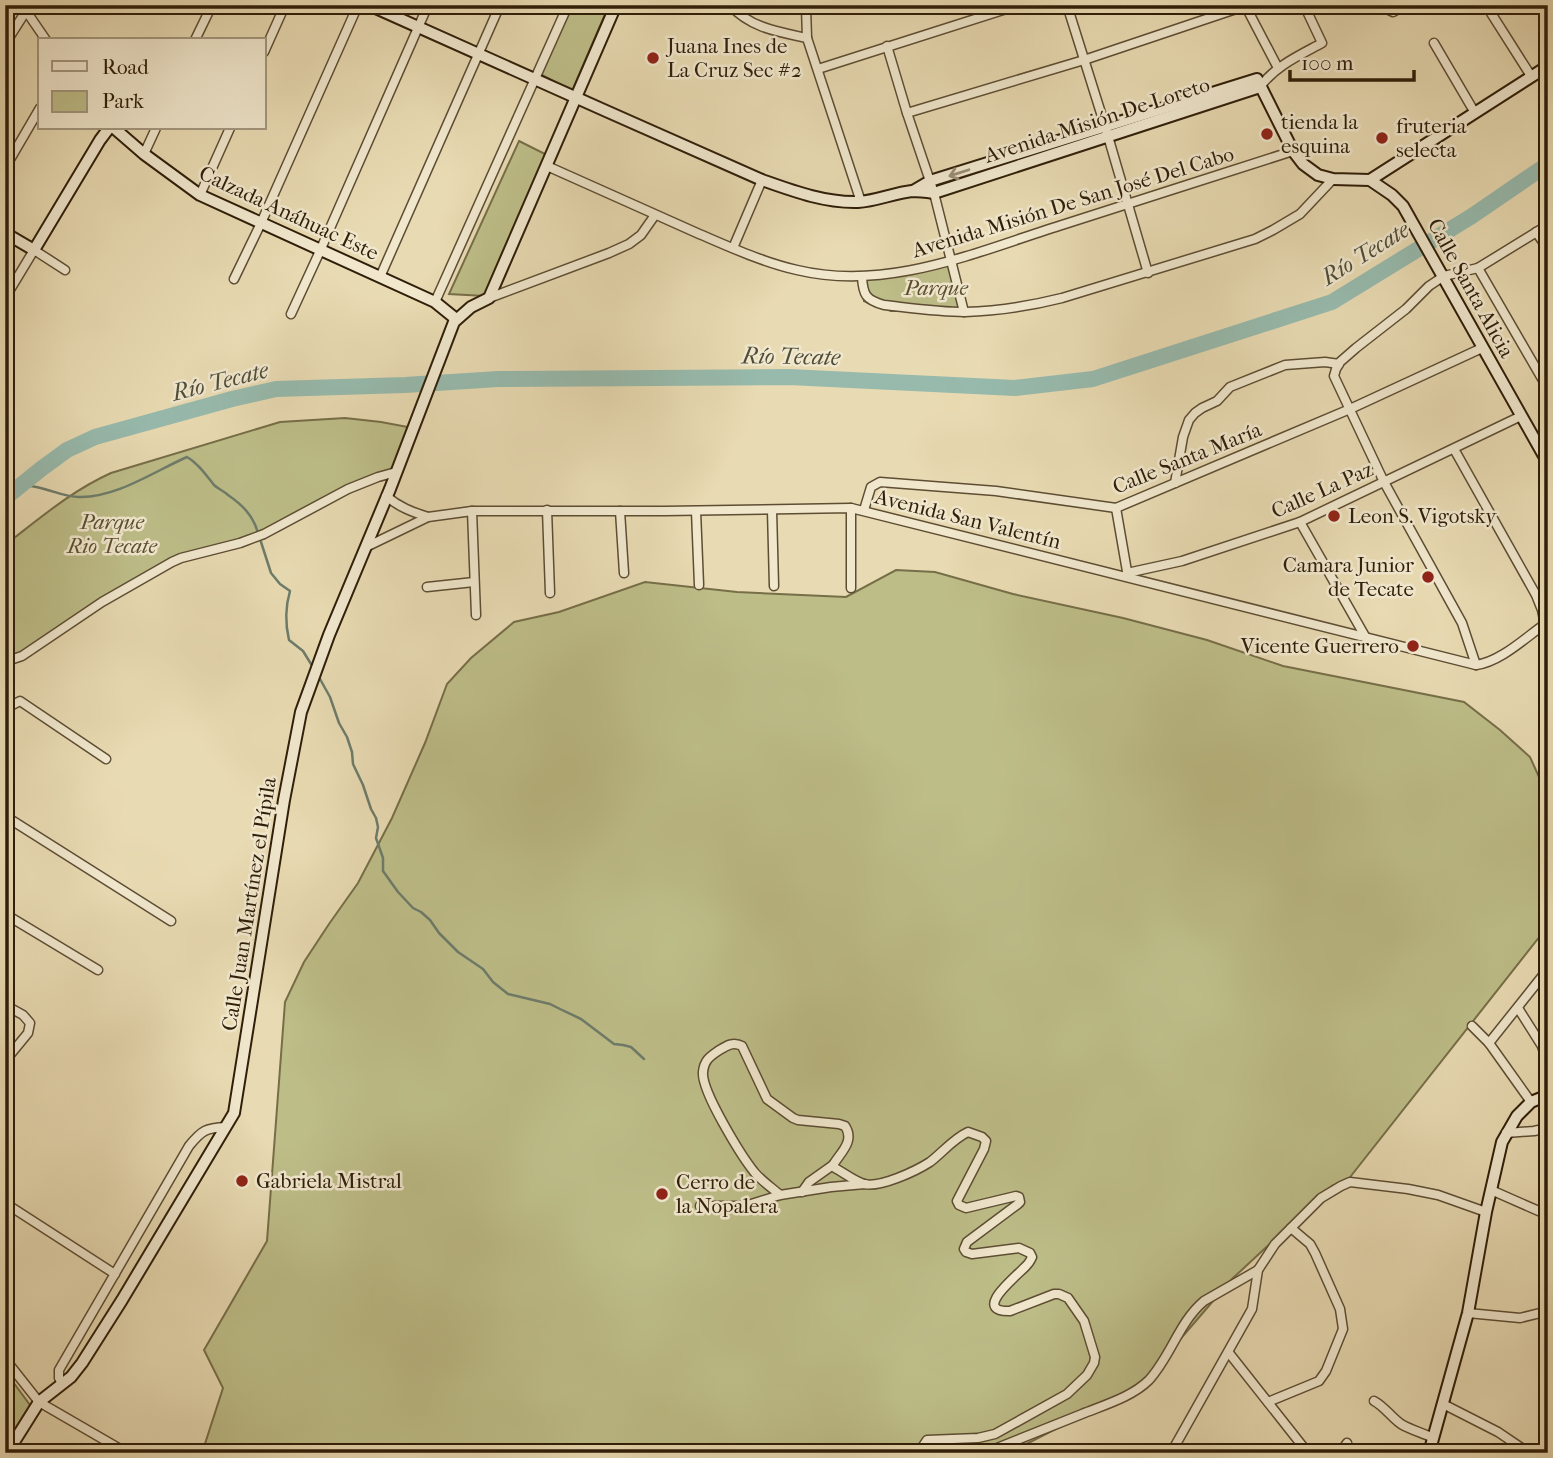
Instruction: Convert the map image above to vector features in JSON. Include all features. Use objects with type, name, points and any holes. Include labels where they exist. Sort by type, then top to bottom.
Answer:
[{"type":"main road","points":[[369,5],[535,81],[793,191],[828,200],[861,202],[932,187]]},
{"type":"main road","points":[[456,319],[489,298],[616,5]]},
{"type":"main road","points":[[1262,81],[1293,151],[1303,164],[1333,180],[1370,180],[1548,66]]},
{"type":"main road","name":"Avenida Misión De Loreto","points":[[932,187],[1262,81]]},
{"type":"main road","points":[[5,233],[34,250],[100,139],[109,130]]},
{"type":"main road","name":"Calzada Anáhuac Este","points":[[114,130],[200,195],[435,302],[456,319]]},
{"type":"main road","name":"Calle Santa Alicia","points":[[1370,180],[1403,206],[1548,463]]},
{"type":"main road","name":"Calle Juan Martínez el Pípila","points":[[6,1453],[39,1402],[76,1371],[89,1352],[234,1113],[284,800],[301,712],[329,635],[456,319]]},
{"type":"main road","points":[[1429,1453],[1468,1313],[1502,1142],[1513,1121],[1531,1102],[1548,1095]]},
{"type":"street","points":[[196,38],[212,5]]},
{"type":"street","points":[[266,48],[285,5]]},
{"type":"street","points":[[234,279],[358,5]]},
{"type":"street","points":[[291,314],[428,5]]},
{"type":"street","points":[[380,277],[500,5]]},
{"type":"street","points":[[435,302],[568,5]]},
{"type":"street","points":[[730,5],[744,19],[764,28],[807,38]]},
{"type":"street","points":[[808,5],[807,38],[861,202]]},
{"type":"street","points":[[818,69],[1019,5]]},
{"type":"street","points":[[1067,5],[1148,272]]},
{"type":"street","name":"Avenida Misión De Loreto","points":[[1262,81],[1278,68],[1322,43],[1304,5]]},
{"type":"street","points":[[1388,8],[1393,12],[1405,5]]},
{"type":"street","points":[[907,113],[1084,60],[1245,6],[1278,68]]},
{"type":"street","points":[[5,44],[24,8],[45,38]]},
{"type":"street","points":[[1491,13],[1531,76]]},
{"type":"street","points":[[1434,43],[1475,113]]},
{"type":"street","points":[[887,46],[932,187],[964,312]]},
{"type":"street","points":[[5,168],[38,111]]},
{"type":"street","points":[[144,154],[155,130]]},
{"type":"street","points":[[200,195],[229,130]]},
{"type":"street","name":"Avenida Misión De San José Del Cabo","points":[[547,166],[766,261],[797,270],[862,276],[900,273],[965,257],[1293,151]]},
{"type":"street","points":[[733,248],[762,180]]},
{"type":"street","points":[[862,276],[867,297],[884,306],[964,312],[1034,305],[1255,239],[1300,214],[1333,180]]},
{"type":"street","points":[[489,298],[629,244],[641,235],[655,215]]},
{"type":"street","points":[[1545,624],[1495,659],[1476,665],[1462,622],[1384,482],[1334,376],[1339,364],[1406,309],[1429,286],[1444,276],[1478,268],[1548,225]]},
{"type":"street","points":[[1536,232],[1548,249]]},
{"type":"street","points":[[5,298],[34,250],[65,270]]},
{"type":"street","points":[[1478,268],[1548,389]]},
{"type":"street","name":"Calle Santa María","points":[[864,510],[871,487],[880,482],[996,491],[1116,508],[1350,409],[1482,348]]},
{"type":"street","points":[[1175,483],[1183,438],[1189,421],[1195,413],[1217,401],[1230,387],[1285,365],[1325,362],[1339,364]]},
{"type":"street","name":"Calle La Paz","points":[[1127,575],[1182,561],[1300,522],[1521,416]]},
{"type":"street","points":[[1454,449],[1536,595],[1548,639]]},
{"type":"street","points":[[5,660],[22,656],[102,602],[172,562],[264,534],[348,489],[396,472]]},
{"type":"street","points":[[386,496],[397,506],[428,517]]},
{"type":"street","points":[[850,508],[851,587]]},
{"type":"street","name":"Avenida San Valentín","points":[[365,548],[428,517],[472,511],[850,508],[1127,575],[1476,665]]},
{"type":"street","points":[[1116,508],[1127,575]]},
{"type":"street","points":[[547,510],[550,593]]},
{"type":"street","points":[[696,510],[699,585]]},
{"type":"street","points":[[772,510],[774,586]]},
{"type":"street","points":[[472,511],[476,615]]},
{"type":"street","points":[[620,511],[624,573]]},
{"type":"street","points":[[1300,522],[1366,638]]},
{"type":"street","points":[[427,586],[474,582]]},
{"type":"street","points":[[5,709],[20,701],[106,759]]},
{"type":"street","points":[[5,816],[172,921]]},
{"type":"street","points":[[5,914],[98,970]]},
{"type":"street","points":[[1489,1043],[1548,969]]},
{"type":"street","points":[[5,1004],[23,1015],[30,1023],[28,1033],[5,1061]]},
{"type":"street","points":[[1518,1008],[1542,1046],[1548,1065]]},
{"type":"street","points":[[1472,1026],[1489,1043],[1531,1102]]},
{"type":"street","points":[[780,1195],[756,1175],[705,1087],[702,1075],[707,1059],[734,1043],[741,1044],[765,1096],[793,1118],[807,1122],[839,1124],[845,1126],[850,1134],[850,1139],[833,1165],[810,1182],[802,1192]]},
{"type":"street","points":[[62,1384],[58,1378],[59,1370],[189,1146],[200,1133],[209,1128],[226,1127]]},
{"type":"street","points":[[1506,1133],[1548,1128]]},
{"type":"street","points":[[700,1206],[745,1206],[780,1195],[882,1182],[929,1163],[957,1138],[968,1132],[986,1141],[957,1203],[966,1208],[1016,1196],[1020,1202],[965,1244],[964,1249],[972,1254],[1019,1248],[1030,1252],[1032,1257],[1028,1264],[1003,1287],[994,1304],[1003,1311],[1010,1311],[1054,1294],[1064,1296],[1072,1302],[1084,1321],[1095,1357],[1091,1369],[1067,1394],[986,1437],[928,1440],[923,1446],[930,1452],[992,1450],[1133,1391],[1148,1381],[1156,1371],[1186,1320],[1197,1307],[1258,1270]]},
{"type":"street","points":[[833,1165],[865,1184]]},
{"type":"street","points":[[1171,1453],[1252,1309],[1258,1270],[1275,1244],[1321,1198],[1350,1182],[1438,1195],[1486,1212]]},
{"type":"street","points":[[1491,1190],[1541,1212]]},
{"type":"street","points":[[5,1203],[115,1274]]},
{"type":"street","points":[[1268,1402],[1319,1381],[1326,1371],[1343,1329],[1340,1309],[1310,1244],[1291,1228]]},
{"type":"street","points":[[1468,1313],[1520,1318],[1548,1311]]},
{"type":"street","points":[[1228,1353],[1308,1453]]},
{"type":"street","points":[[5,1359],[39,1402],[127,1453]]},
{"type":"street","points":[[1374,1401],[1403,1425],[1433,1438]]},
{"type":"street","points":[[1443,1404],[1498,1432],[1529,1453]]},
{"type":"street","points":[[1340,1453],[1347,1443]]},
{"type":"green space","points":[[573,5],[609,5],[572,91],[540,74]]},
{"type":"green space","points":[[519,141],[547,155],[485,296],[449,294]]},
{"type":"green space","name":"Parque","points":[[952,261],[966,311],[891,311],[864,301],[866,277]]},
{"type":"green space","name":"Parque Rio Tecate","points":[[345,418],[413,428],[394,478],[368,483],[325,503],[280,530],[239,545],[192,556],[156,570],[25,653],[5,659],[5,545],[56,506],[111,473],[280,422]]},
{"type":"green space","points":[[896,570],[935,572],[1013,594],[1207,640],[1283,666],[1464,702],[1530,757],[1548,797],[1548,926],[1347,1181],[1332,1186],[1232,1279],[1140,1386],[1009,1453],[202,1453],[223,1388],[204,1350],[267,1241],[285,1002],[304,962],[358,883],[392,818],[447,684],[471,658],[514,622],[559,612],[645,582],[737,592],[846,597]]},
{"type":"green space","points":[[5,1371],[30,1405],[5,1446]]},
{"type":"waterway","name":"Río Tecate","points":[[5,498],[67,450],[95,437],[276,389],[498,379],[789,377],[1015,388],[1093,379],[1332,302],[1472,216],[1548,164]]},
{"type":"waterway","points":[[20,486],[79,497],[93,496],[135,483],[187,457],[214,485],[246,510],[257,530]]},
{"type":"waterway","points":[[261,542],[271,573],[290,591],[286,616],[289,640],[303,651],[311,664]]},
{"type":"waterway","points":[[320,679],[347,737],[353,764],[376,818],[376,838],[383,858],[383,871],[398,892],[413,908],[430,920],[458,952],[483,969],[493,982],[508,994],[550,1004],[581,1019],[614,1044],[631,1047],[644,1059]]},
{"type":"place","name":"Juana Ines de La Cruz Sec #2","points":[[653,58]]},
{"type":"place","name":"tienda la esquina","points":[[1267,134]]},
{"type":"place","name":"fruteria selecta","points":[[1382,138]]},
{"type":"place","name":"Leon S. Vigotsky","points":[[1334,516]]},
{"type":"place","name":"Camara Junior de Tecate","points":[[1428,577]]},
{"type":"place","name":"Vicente Guerrero","points":[[1413,646]]},
{"type":"place","name":"Gabriela Mistral","points":[[242,1181]]},
{"type":"place","name":"Cerro de la Nopalera","points":[[662,1194]]}]
